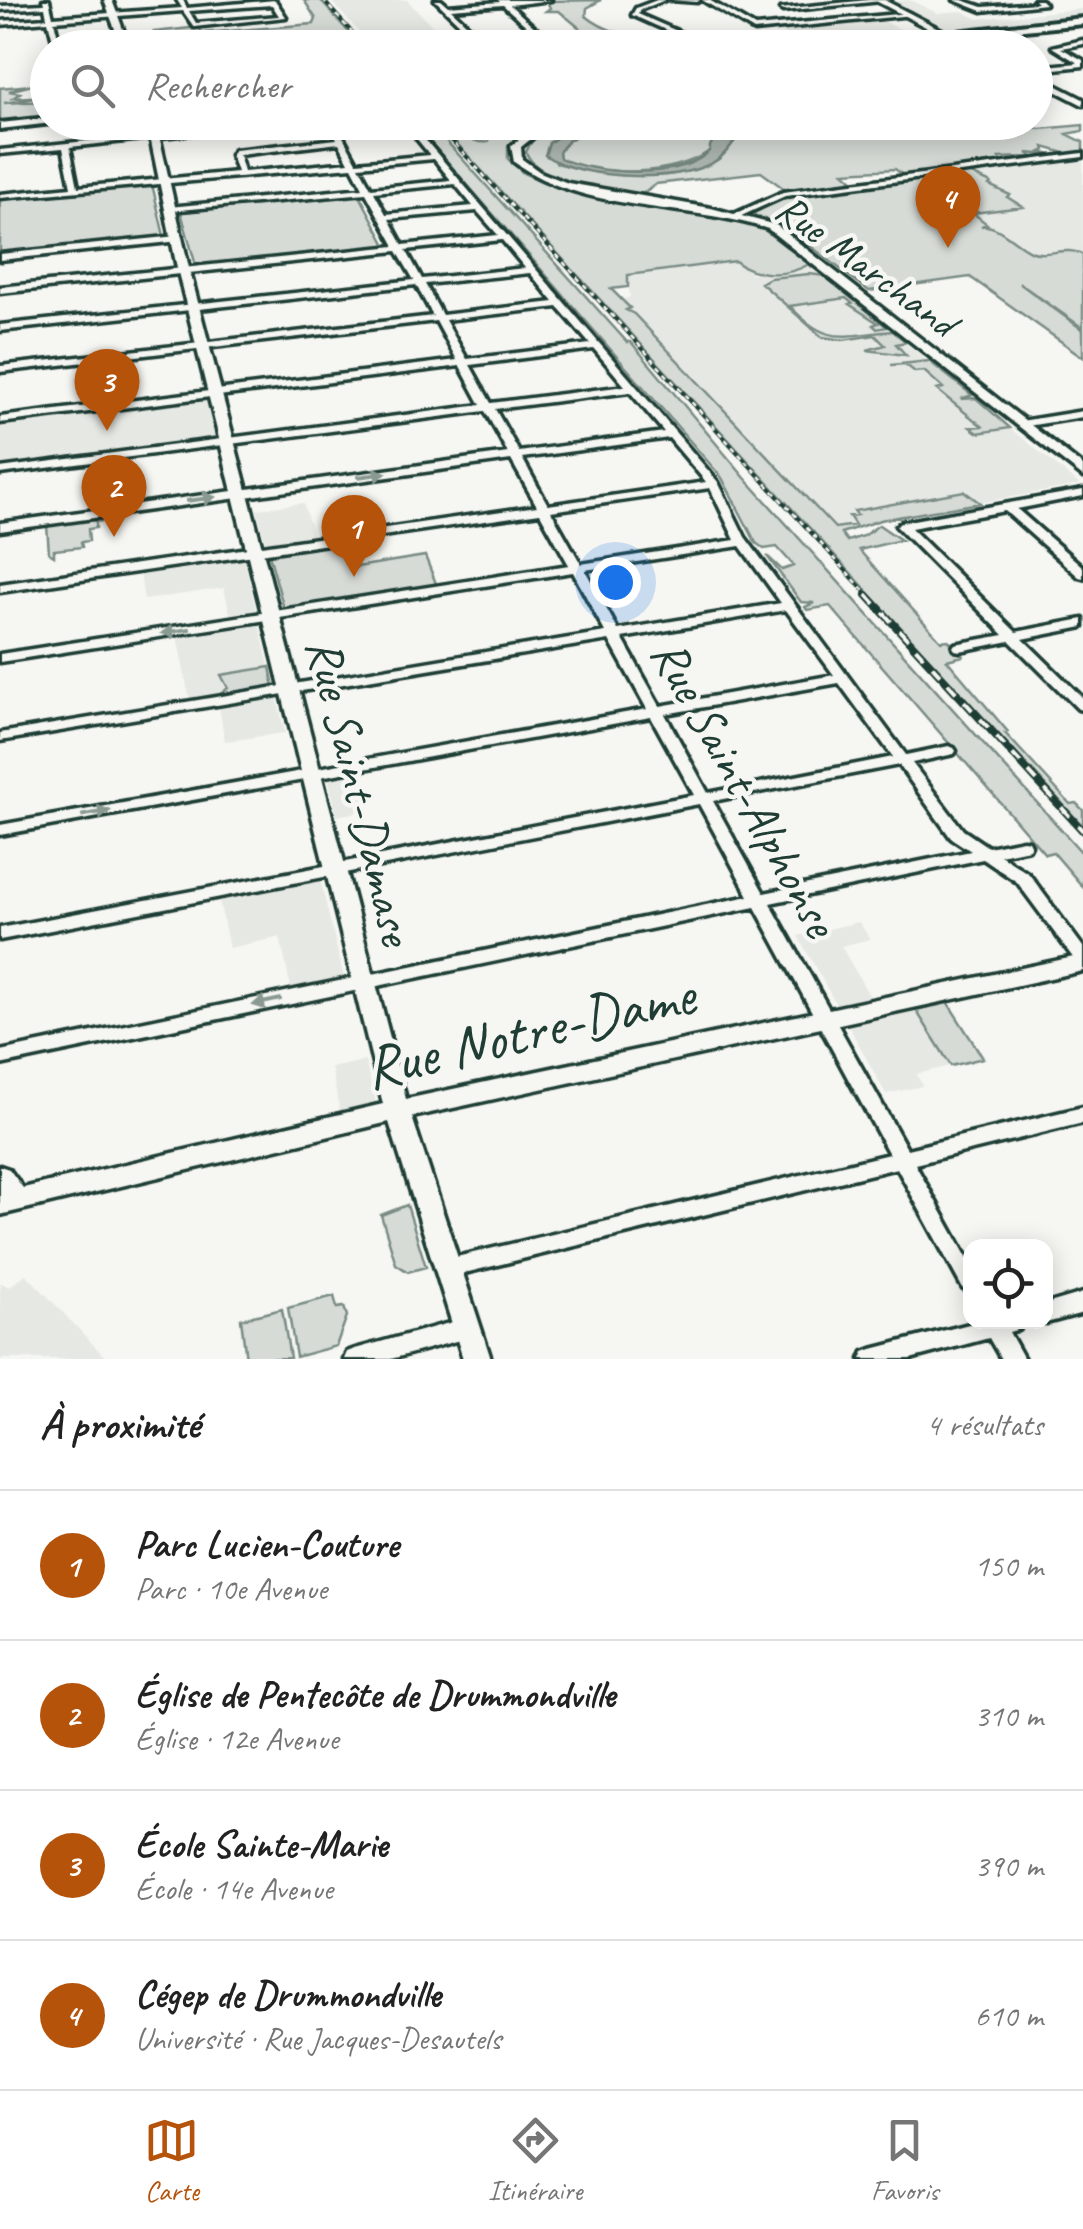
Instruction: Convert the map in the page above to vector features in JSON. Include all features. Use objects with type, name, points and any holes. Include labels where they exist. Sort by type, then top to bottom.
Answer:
[{"type":"main road","points":[[990,30],[1083,21]]},
{"type":"main road","points":[[0,126],[30,123]]},
{"type":"street","points":[[108,0],[119,30]]},
{"type":"street","points":[[0,23],[185,10],[273,2],[283,17],[194,25],[185,10],[180,0]]},
{"type":"street","points":[[438,0],[469,30]]},
{"type":"street","points":[[446,8],[548,0]]},
{"type":"street","points":[[662,0],[638,9],[635,15],[670,30]]},
{"type":"street","points":[[672,0],[696,0]]},
{"type":"street","points":[[704,0],[756,29],[908,15]]},
{"type":"street","points":[[766,0],[810,25]]},
{"type":"street","points":[[879,0],[940,30]]},
{"type":"street","points":[[783,9],[888,0]]},
{"type":"street","points":[[957,0],[985,9],[1042,4],[1037,0]]},
{"type":"street","points":[[0,8],[47,2],[54,30]]},
{"type":"street","points":[[503,2],[536,30]]},
{"type":"street","points":[[1083,42],[1055,47],[1083,64]]},
{"type":"street","points":[[1053,67],[1083,64]]},
{"type":"street","points":[[1053,87],[1083,102]]},
{"type":"street","points":[[0,152],[115,140]]},
{"type":"street","name":"Rue Saint-Damase","points":[[155,140],[176,239],[362,982],[397,1112],[478,1359]]},
{"type":"street","points":[[420,140],[714,484],[742,542],[957,834],[1024,878],[1083,961]]},
{"type":"street","name":"Rue Marchand","points":[[526,140],[516,148],[518,162],[533,173],[571,186],[736,214],[780,233],[1083,473]]},
{"type":"street","points":[[241,174],[234,155],[239,152],[340,141]]},
{"type":"street","name":"Rue Saint-Alphonse","points":[[340,141],[963,1269]]},
{"type":"street","points":[[66,145],[75,189]]},
{"type":"street","points":[[736,214],[783,194],[1083,155]]},
{"type":"street","points":[[0,196],[433,156]]},
{"type":"street","points":[[170,209],[455,182]]},
{"type":"street","points":[[382,218],[478,208]]},
{"type":"street","points":[[0,290],[503,237]]},
{"type":"street","points":[[0,258],[176,239]]},
{"type":"street","points":[[0,328],[531,270]]},
{"type":"street","points":[[0,369],[561,304]]},
{"type":"street","points":[[0,420],[597,346]]},
{"type":"street","points":[[0,471],[633,388]]},
{"type":"street","points":[[1021,424],[1083,414]]},
{"type":"street","points":[[0,527],[673,434]]},
{"type":"street","points":[[0,588],[714,484]]},
{"type":"street","points":[[1083,493],[902,526],[1083,706]]},
{"type":"street","points":[[1008,506],[1083,574]]},
{"type":"street","points":[[0,658],[742,542]]},
{"type":"street","points":[[0,738],[789,606]]},
{"type":"street","points":[[960,647],[1083,623]]},
{"type":"street","points":[[0,830],[842,678]]},
{"type":"street","points":[[0,934],[948,751]]},
{"type":"street","points":[[0,1058],[1024,845]]},
{"type":"street","name":"Rue Notre-Dame","points":[[7,1202],[1083,961]]},
{"type":"street","points":[[448,1268],[1083,1115]]},
{"type":"street","points":[[0,1176],[12,1188],[7,1202]]},
{"type":"street","points":[[1053,1310],[1083,1303]]},
{"type":"street","points":[[355,1359],[467,1328]]},
{"type":"street","points":[[872,1359],[979,1329]]},
{"type":"street","points":[[1002,1329],[1013,1359]]},
{"type":"shaded area","points":[[304,0],[320,0],[347,30],[239,30],[314,24],[316,19]]},
{"type":"shaded area","points":[[407,0],[436,30],[357,30],[331,1]]},
{"type":"shaded area","points":[[601,0],[587,8],[586,16],[609,30],[582,30],[559,11],[546,11],[550,8],[547,1]]},
{"type":"shaded area","points":[[910,0],[937,13],[962,11],[978,19],[1081,9],[1083,18],[943,30],[887,2]]},
{"type":"shaded area","points":[[879,19],[902,30],[777,30]]},
{"type":"shaded area","points":[[30,85],[9,91],[20,93],[13,98],[30,99],[4,103],[30,102],[30,120],[0,123],[0,88]]},
{"type":"shaded area","points":[[1083,125],[1083,131],[1067,134],[1083,142],[1083,152],[1056,155],[1061,152],[1044,147],[1041,152],[1051,155],[1027,153],[1033,157],[999,158],[1001,161],[904,176],[895,169],[844,172],[855,182],[786,190],[761,172],[656,184],[642,194],[560,178],[533,163],[526,152],[534,140],[554,140],[549,143],[556,163],[614,174],[658,176],[697,168],[736,140],[1053,140],[1053,128]]},
{"type":"shaded area","points":[[429,140],[445,140],[631,342],[745,478],[1083,854],[1083,887],[1053,852],[1045,854],[830,606],[807,610],[805,607],[814,603],[801,602],[767,556],[782,570],[794,566],[777,547],[764,549],[756,543],[722,478]]},
{"type":"shaded area","points":[[454,140],[514,140],[508,147],[508,159],[523,173],[543,182],[759,226],[809,264],[772,273],[752,270],[735,261],[628,275],[628,287],[611,289],[630,308],[626,310],[634,314],[835,528],[855,525],[849,516],[857,515],[854,511],[964,491],[980,503],[880,520],[841,533],[847,541],[879,525],[901,540],[859,550],[941,641],[948,640],[963,656],[947,660],[1008,732],[1005,733],[1070,804],[1076,803],[1083,810],[1083,826]]},
{"type":"shaded area","points":[[570,140],[559,152],[560,158],[574,163],[634,172],[675,168],[706,154],[714,140],[736,140],[708,165],[687,172],[635,176],[583,170],[561,163],[545,155],[549,143]]},
{"type":"shaded area","points":[[714,140],[710,151],[694,159],[636,171],[595,169],[559,158],[568,141]]},
{"type":"shaded area","points":[[1083,152],[1083,349],[1077,350],[972,276],[869,291],[787,228],[747,212],[788,195],[962,174],[972,164]]},
{"type":"shaded area","points":[[969,173],[991,183],[1023,207],[973,213],[987,224],[981,226],[1000,231],[1030,251],[1070,251],[1083,255],[1083,328],[1019,283],[1083,330],[1083,357],[970,277],[869,291],[787,228],[747,212],[788,195]]},
{"type":"shaded area","points":[[152,184],[164,236],[160,239],[0,255],[0,199]]},
{"type":"shaded area","points":[[359,194],[387,247],[196,266],[181,212]]},
{"type":"shaded area","points":[[735,261],[751,273],[787,272],[809,264],[1080,485],[835,528],[634,314],[624,310],[629,308],[624,299],[630,297],[627,275]]},
{"type":"shaded area","points":[[825,276],[887,327],[877,329],[873,325],[878,323],[846,298],[790,306],[803,319],[815,328],[837,335],[893,331],[906,342],[896,344],[906,355],[867,350],[885,345],[875,335],[843,340],[822,337],[761,283],[770,278]]},
{"type":"shaded area","points":[[929,361],[972,395],[961,399],[976,398],[1010,428],[978,433],[970,427],[982,426],[937,390],[943,388],[924,371],[915,372],[905,364],[891,365]]},
{"type":"shaded area","points":[[206,399],[215,438],[0,465],[0,424]]},
{"type":"shaded area","points":[[303,503],[314,538],[266,545],[257,509]]},
{"type":"shaded area","points":[[113,515],[114,519],[96,522],[96,528],[88,529],[89,541],[81,542],[82,547],[54,550],[54,556],[49,553],[47,525]]},
{"type":"shaded area","points":[[342,543],[350,568],[425,556],[437,586],[284,609],[269,554]]},
{"type":"shaded area","points":[[244,558],[257,614],[231,618],[224,588],[144,600],[140,573]]},
{"type":"shaded area","points":[[259,623],[274,687],[190,701],[177,636]]},
{"type":"shaded area","points":[[270,667],[274,687],[217,697],[228,688],[221,675]]},
{"type":"shaded area","points":[[277,698],[285,733],[225,741],[219,707]]},
{"type":"shaded area","points":[[358,771],[368,810],[337,816],[328,777]]},
{"type":"shaded area","points":[[320,880],[344,978],[291,988],[280,937],[229,948],[219,900]]},
{"type":"shaded area","points":[[859,922],[870,939],[841,946],[870,997],[836,1004],[798,936]]},
{"type":"shaded area","points":[[948,1003],[983,1058],[917,1074],[922,1086],[886,1094],[848,1025]]},
{"type":"shaded area","points":[[948,1003],[983,1058],[951,1066],[916,1010]]},
{"type":"shaded area","points":[[365,1061],[376,1103],[340,1110],[331,1068]]},
{"type":"shaded area","points":[[407,1205],[426,1267],[408,1272],[396,1264],[381,1215]]},
{"type":"shaded area","points":[[26,1274],[107,1359],[0,1359],[0,1282],[9,1287]]},
{"type":"shaded area","points":[[334,1296],[337,1308],[344,1307],[347,1316],[336,1346],[296,1357],[288,1308]]},
{"type":"shaded area","points":[[282,1309],[290,1358],[246,1359],[241,1319]]},
{"type":"railway","points":[[323,0],[350,30]]},
{"type":"railway","points":[[451,140],[870,597]]},
{"type":"railway","points":[[867,595],[1083,831]]},
{"type":"place","name":"Cégep de Drummondville","points":[[948,248]]},
{"type":"place","name":"École Sainte-Marie","points":[[107,431]]},
{"type":"place","name":"Église de Pentecôte de Drummondville","points":[[114,537]]},
{"type":"place","name":"Parc Lucien-Couture","points":[[354,577]]}]
